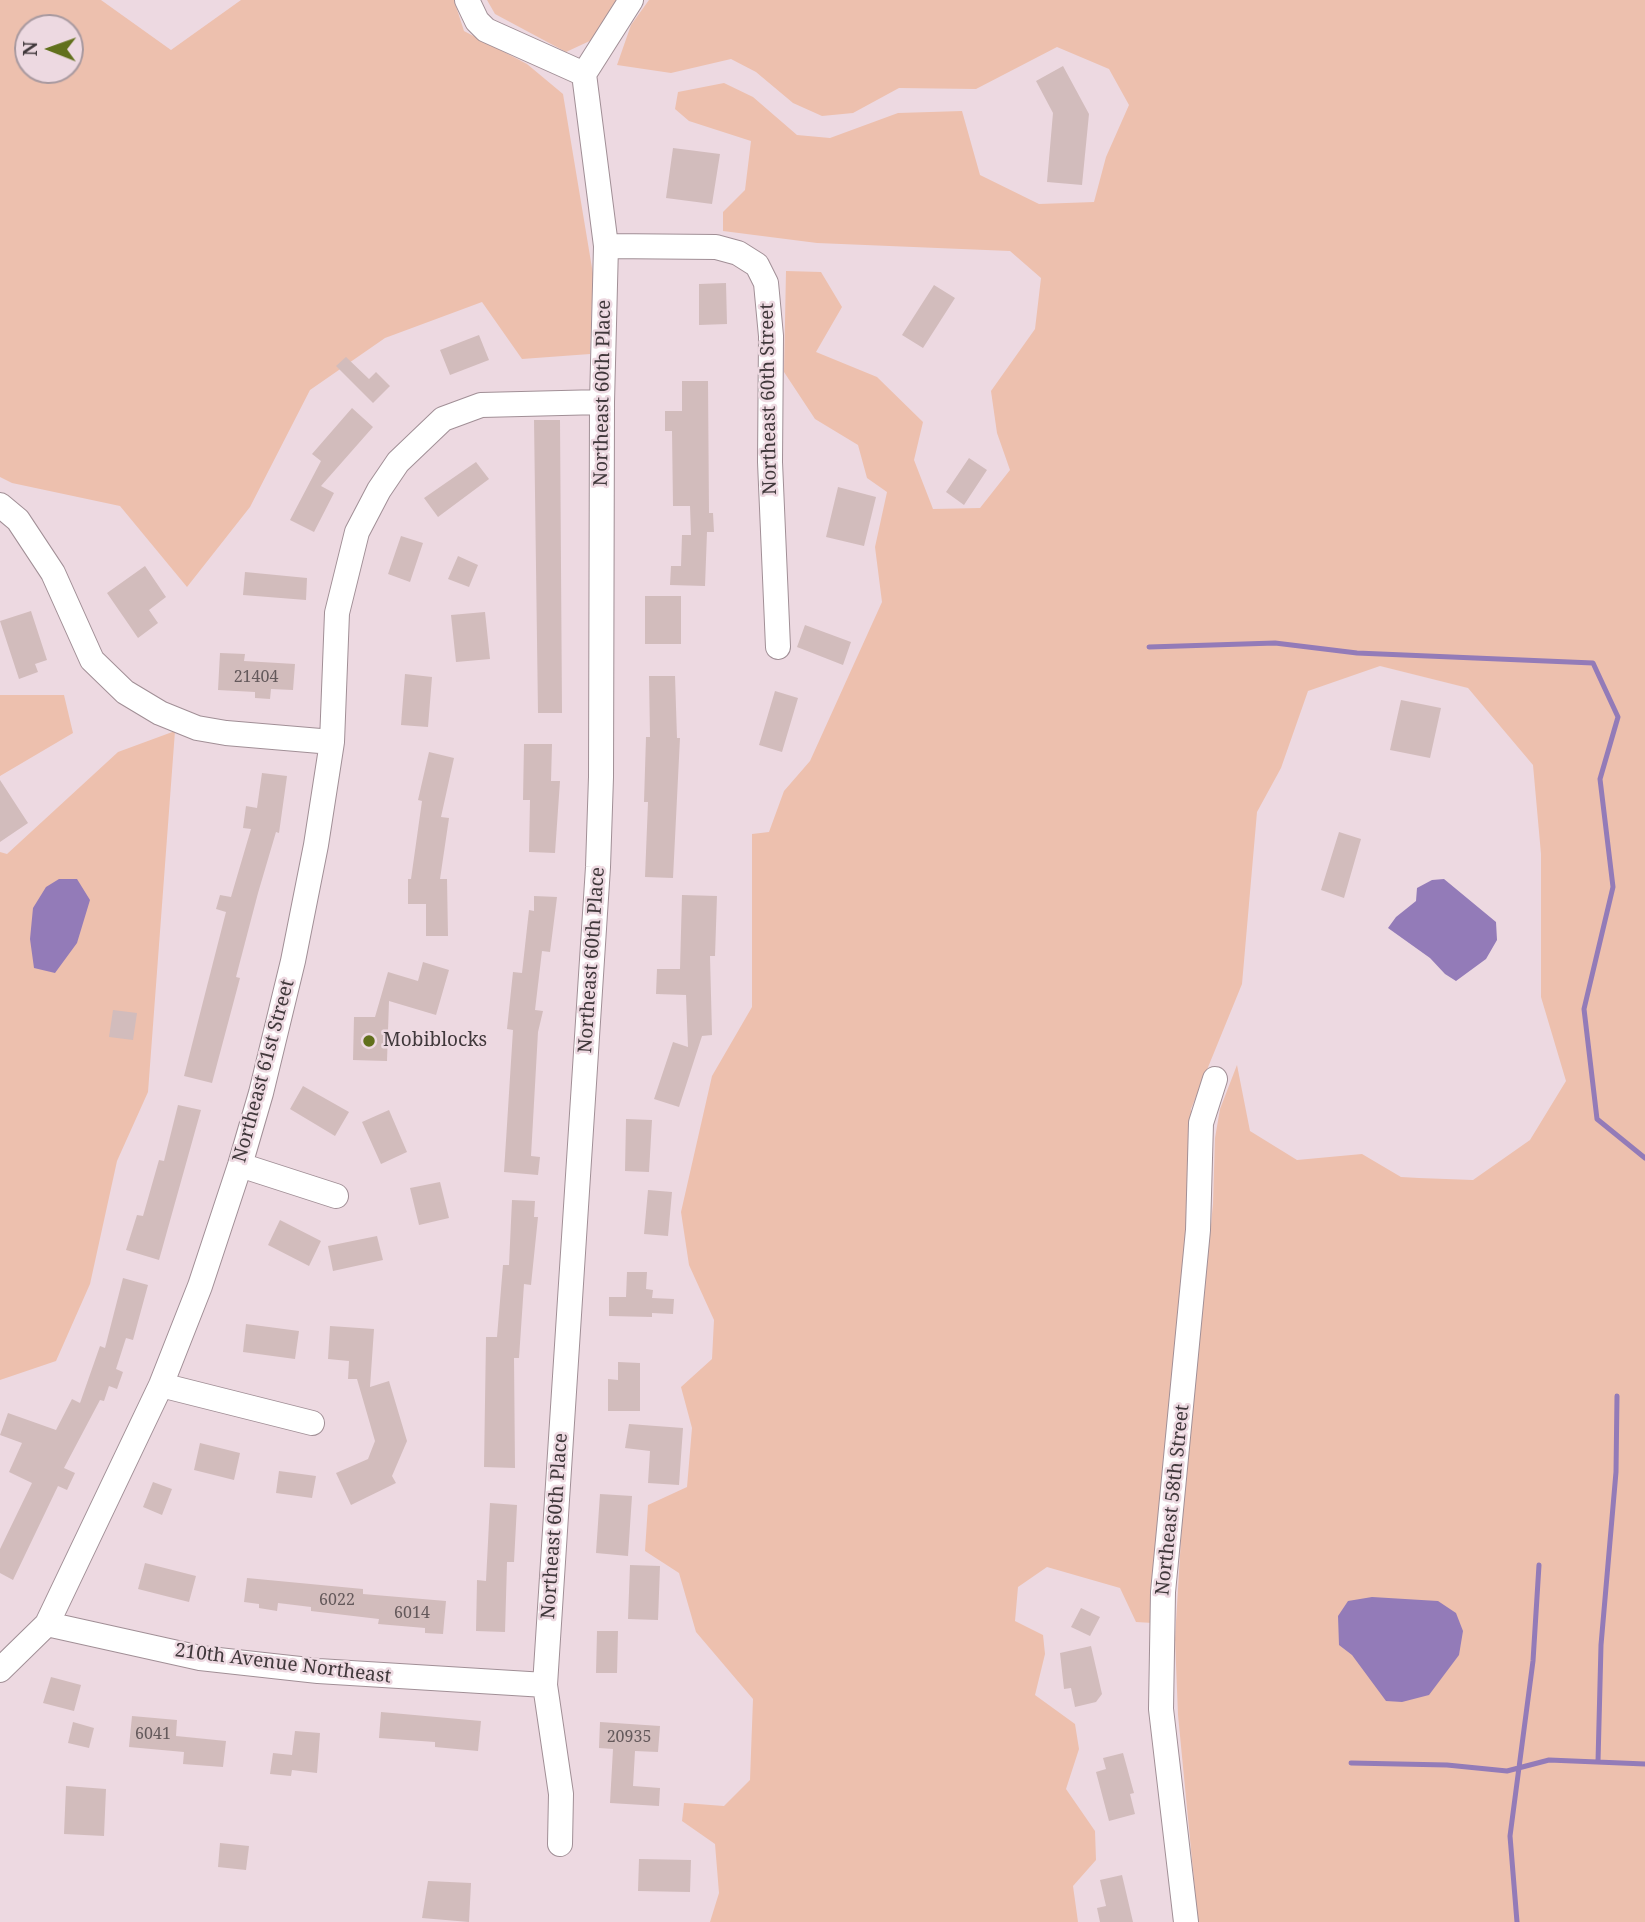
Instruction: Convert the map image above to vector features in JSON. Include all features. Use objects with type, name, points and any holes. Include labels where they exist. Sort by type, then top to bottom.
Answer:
[{"type":"street","points":[[472,10],[486,30],[584,74],[631,0]]},
{"type":"street","name":"Northeast 60th Place","points":[[560,1844],[561,1794],[545,1685],[598,867],[602,402],[607,246],[584,74]]},
{"type":"street","name":"Northeast 60th Street","points":[[607,246],[716,247],[738,253],[757,264],[766,283],[771,336],[770,462],[778,647]]},
{"type":"street","name":"Northeast 61st Street","points":[[47,1625],[161,1385],[200,1286],[261,1093],[292,961],[332,742],[337,613],[357,532],[379,490],[398,462],[443,419],[460,410],[481,405],[602,402]]},
{"type":"street","points":[[0,505],[18,520],[53,573],[92,660],[125,692],[160,713],[197,727],[226,733],[332,742]]},
{"type":"street","name":"Northeast 58th Street","points":[[1186,1922],[1161,1709],[1163,1592],[1198,1230],[1202,1123],[1215,1079]]},
{"type":"street","points":[[240,1165],[336,1196]]},
{"type":"street","points":[[161,1385],[312,1423]]},
{"type":"street","points":[[0,1670],[47,1625]]},
{"type":"street","name":"210th Avenue Northeast","points":[[47,1625],[200,1658],[318,1671],[545,1685]]},
{"type":"shaded area","points":[[0,0],[101,0],[171,50],[241,0],[454,0],[464,31],[527,64],[563,94],[593,274],[590,354],[522,359],[482,302],[385,338],[310,390],[250,507],[187,587],[120,506],[12,483],[0,477]]},
{"type":"shaded area","points":[[487,0],[619,0],[594,39],[566,52],[495,14]]},
{"type":"shaded area","points":[[649,0],[1645,0],[1645,1922],[1198,1922],[1178,1715],[1175,1639],[1182,1522],[1213,1204],[1215,1138],[1220,1109],[1237,1065],[1250,1131],[1297,1160],[1362,1154],[1401,1177],[1419,1178],[1473,1180],[1530,1140],[1566,1081],[1541,997],[1541,854],[1533,765],[1468,688],[1380,666],[1308,691],[1281,768],[1257,812],[1242,984],[1191,1109],[1193,1181],[1153,1623],[1136,1622],[1120,1588],[1047,1567],[1018,1587],[1015,1621],[1043,1635],[1045,1654],[1035,1695],[1075,1724],[1079,1749],[1066,1789],[1095,1831],[1096,1860],[1073,1886],[1078,1922],[710,1922],[719,1893],[715,1844],[682,1821],[684,1803],[724,1806],[750,1780],[753,1699],[696,1632],[679,1573],[645,1551],[648,1505],[687,1487],[692,1428],[681,1387],[712,1359],[714,1320],[689,1265],[681,1212],[712,1076],[752,1007],[752,834],[769,832],[784,791],[810,761],[882,602],[875,547],[887,492],[867,478],[858,445],[815,419],[784,372],[786,271],[821,272],[842,307],[816,352],[877,377],[923,422],[914,460],[933,509],[980,508],[1010,470],[997,433],[991,391],[1035,329],[1041,278],[1010,251],[817,243],[723,231],[723,212],[745,190],[751,141],[689,121],[675,109],[678,92],[724,83],[753,97],[797,135],[830,138],[898,113],[962,111],[980,175],[1039,204],[1094,202],[1106,157],[1129,105],[1109,69],[1057,47],[976,89],[899,88],[853,113],[822,116],[793,103],[756,72],[731,59],[671,73],[617,65],[631,25]]},
{"type":"shaded area","points":[[0,695],[64,695],[73,733],[0,776]]},
{"type":"shaded area","points":[[175,731],[148,1092],[117,1161],[90,1284],[56,1361],[0,1380],[0,852],[7,854],[118,752]]},
{"type":"shaded area","points":[[59,879],[77,879],[90,900],[77,943],[55,973],[34,968],[30,939],[33,908],[46,887]]},
{"type":"shaded area","points":[[1444,879],[1496,922],[1497,940],[1486,959],[1456,981],[1430,958],[1388,928],[1396,917],[1416,901],[1417,888],[1432,880]]},
{"type":"shaded area","points":[[1372,1597],[1438,1601],[1456,1613],[1463,1631],[1459,1655],[1429,1695],[1402,1702],[1386,1701],[1352,1655],[1339,1645],[1338,1616],[1348,1601]]},
{"type":"building","points":[[1063,66],[1089,114],[1082,185],[1047,182],[1053,113],[1036,81]]},
{"type":"building","points":[[673,148],[720,154],[712,204],[666,198]]},
{"type":"building","points":[[726,283],[727,324],[699,325],[699,284]]},
{"type":"building","points":[[934,285],[955,298],[923,348],[902,335]]},
{"type":"building","points":[[479,335],[489,360],[450,375],[440,350]]},
{"type":"building","points":[[346,357],[369,379],[376,372],[390,386],[373,403],[336,366]]},
{"type":"building","points":[[682,381],[708,381],[709,513],[713,513],[714,532],[707,532],[705,586],[670,585],[671,566],[681,566],[682,535],[691,535],[690,506],[673,506],[672,431],[665,431],[665,411],[682,411]]},
{"type":"building","points":[[352,408],[373,427],[321,486],[334,493],[314,532],[290,520],[321,461],[312,454]]},
{"type":"building","points":[[534,420],[560,420],[562,713],[538,713]]},
{"type":"building","points":[[969,458],[987,470],[964,505],[946,492]]},
{"type":"building","points":[[476,462],[489,479],[438,517],[424,498]]},
{"type":"building","points":[[838,487],[876,497],[864,546],[826,537]]},
{"type":"building","points":[[401,536],[423,543],[410,582],[388,574]]},
{"type":"building","points":[[458,556],[478,565],[469,587],[448,579]]},
{"type":"building","points":[[145,566],[166,597],[149,610],[158,623],[138,638],[107,593]]},
{"type":"building","points":[[245,572],[307,578],[306,600],[243,595]]},
{"type":"building","points":[[645,596],[681,596],[681,644],[645,644]]},
{"type":"building","points":[[31,611],[47,660],[35,664],[38,672],[19,679],[0,621]]},
{"type":"building","points":[[485,612],[490,659],[456,662],[451,615]]},
{"type":"building","points":[[805,625],[851,642],[843,665],[797,647]]},
{"type":"building","points":[[220,653],[245,654],[244,661],[295,664],[293,690],[271,689],[270,699],[255,698],[255,692],[218,690]]},
{"type":"building","points":[[405,674],[432,677],[428,727],[401,725]]},
{"type":"building","points":[[649,676],[675,676],[677,738],[680,738],[673,878],[645,877],[648,802],[644,802],[646,737],[650,737]]},
{"type":"building","points":[[775,691],[798,698],[782,752],[759,745]]},
{"type":"building","points":[[1401,700],[1441,708],[1430,758],[1390,750]]},
{"type":"building","points":[[524,744],[552,744],[551,781],[560,781],[555,853],[529,852],[530,800],[523,800]]},
{"type":"building","points":[[429,752],[454,758],[441,817],[449,818],[440,879],[447,879],[448,936],[426,936],[426,904],[408,904],[408,879],[411,879],[422,801],[418,800]]},
{"type":"building","points":[[262,773],[287,776],[279,833],[276,832],[258,893],[236,977],[240,978],[212,1083],[184,1076],[226,912],[216,909],[220,895],[231,897],[251,829],[243,828],[246,806],[257,808]]},
{"type":"building","points":[[0,780],[28,823],[0,842]]},
{"type":"building","points":[[1339,832],[1361,839],[1344,898],[1321,890]]},
{"type":"building","points":[[682,895],[717,896],[715,956],[710,956],[712,1035],[702,1036],[679,1107],[654,1099],[673,1042],[688,1047],[686,995],[656,994],[657,969],[680,969]]},
{"type":"building","points":[[534,896],[557,897],[550,952],[542,951],[535,1010],[543,1011],[538,1032],[531,1156],[540,1157],[538,1175],[504,1172],[513,1030],[507,1029],[513,972],[522,973],[529,910],[534,911]]},
{"type":"building","points":[[423,962],[449,970],[436,1015],[389,1001],[387,1061],[353,1060],[354,1017],[375,1017],[388,972],[418,981]]},
{"type":"building","points":[[113,1010],[137,1013],[133,1040],[109,1037]]},
{"type":"building","points":[[303,1086],[349,1112],[335,1136],[290,1109]]},
{"type":"building","points":[[178,1105],[201,1110],[159,1260],[126,1250],[137,1215],[143,1216],[159,1160],[164,1161]]},
{"type":"building","points":[[389,1110],[407,1152],[381,1164],[362,1122]]},
{"type":"building","points":[[626,1119],[652,1120],[649,1172],[625,1171]]},
{"type":"building","points":[[440,1182],[449,1218],[419,1225],[410,1188]]},
{"type":"building","points":[[648,1190],[672,1192],[668,1236],[644,1234]]},
{"type":"building","points":[[512,1200],[535,1201],[534,1217],[538,1217],[531,1285],[524,1284],[519,1358],[514,1358],[515,1468],[484,1467],[486,1337],[497,1337],[503,1265],[509,1265]]},
{"type":"building","points":[[280,1220],[321,1241],[309,1266],[268,1245]]},
{"type":"building","points":[[377,1236],[383,1260],[333,1271],[328,1246]]},
{"type":"building","points":[[627,1272],[647,1272],[646,1289],[653,1290],[652,1298],[674,1299],[673,1314],[652,1313],[652,1317],[609,1316],[609,1297],[626,1297]]},
{"type":"building","points":[[123,1278],[148,1285],[133,1340],[126,1338],[116,1369],[123,1372],[117,1389],[109,1386],[104,1401],[100,1400],[64,1468],[75,1473],[67,1490],[58,1486],[13,1580],[0,1573],[0,1549],[32,1483],[9,1472],[22,1443],[0,1435],[8,1413],[56,1430],[72,1399],[80,1403],[100,1346],[105,1348]]},
{"type":"building","points":[[246,1324],[299,1331],[295,1359],[243,1352]]},
{"type":"building","points":[[330,1326],[374,1329],[370,1387],[389,1381],[407,1441],[392,1476],[396,1483],[351,1505],[336,1473],[368,1459],[375,1441],[357,1379],[348,1379],[349,1361],[328,1359]]},
{"type":"building","points":[[618,1362],[640,1363],[640,1411],[608,1411],[608,1379],[618,1380]]},
{"type":"building","points":[[629,1424],[683,1428],[679,1485],[648,1483],[650,1451],[625,1448]]},
{"type":"building","points":[[200,1443],[240,1453],[234,1480],[194,1470]]},
{"type":"building","points":[[279,1471],[316,1476],[312,1498],[276,1493]]},
{"type":"building","points":[[153,1482],[172,1489],[162,1515],[143,1507]]},
{"type":"building","points":[[600,1494],[632,1496],[628,1556],[596,1553]]},
{"type":"building","points":[[490,1503],[517,1505],[514,1562],[507,1562],[505,1632],[476,1631],[477,1580],[486,1581]]},
{"type":"building","points":[[145,1563],[196,1576],[189,1602],[138,1589]]},
{"type":"building","points":[[630,1565],[660,1566],[658,1620],[628,1619]]},
{"type":"building","points":[[247,1578],[363,1589],[363,1594],[446,1601],[443,1634],[425,1633],[425,1628],[378,1624],[379,1619],[311,1611],[311,1607],[278,1603],[277,1611],[259,1608],[259,1604],[244,1602]]},
{"type":"building","points":[[1081,1608],[1100,1617],[1090,1636],[1071,1627]]},
{"type":"building","points":[[597,1631],[618,1631],[617,1673],[596,1673]]},
{"type":"building","points":[[1091,1646],[1102,1694],[1096,1702],[1075,1707],[1071,1688],[1064,1689],[1060,1653]]},
{"type":"building","points":[[51,1677],[81,1685],[74,1711],[43,1703]]},
{"type":"building","points":[[381,1712],[481,1721],[478,1751],[435,1747],[435,1742],[379,1738]]},
{"type":"building","points":[[132,1716],[177,1720],[176,1736],[226,1741],[223,1767],[183,1764],[184,1752],[129,1747]]},
{"type":"building","points":[[73,1722],[94,1728],[89,1748],[68,1743]]},
{"type":"building","points":[[600,1722],[660,1726],[658,1752],[635,1751],[633,1786],[660,1788],[659,1806],[610,1803],[613,1749],[599,1748]]},
{"type":"building","points":[[295,1731],[320,1733],[317,1773],[292,1770],[291,1776],[270,1774],[273,1753],[292,1755]]},
{"type":"building","points":[[1123,1753],[1134,1793],[1130,1794],[1135,1814],[1109,1821],[1096,1772],[1106,1769],[1103,1758]]},
{"type":"building","points":[[66,1786],[106,1789],[104,1836],[64,1834]]},
{"type":"building","points":[[220,1843],[249,1846],[246,1870],[218,1867]]},
{"type":"building","points":[[639,1859],[691,1860],[690,1892],[638,1891]]},
{"type":"building","points":[[1122,1875],[1133,1922],[1100,1922],[1097,1908],[1106,1906],[1100,1880]]},
{"type":"building","points":[[428,1881],[471,1883],[469,1922],[422,1918]]},
{"type":"waterway","points":[[1149,647],[1275,643],[1357,653],[1593,663],[1618,717],[1600,779],[1613,887],[1584,1009],[1597,1119],[1645,1158]]},
{"type":"waterway","points":[[1598,1762],[1601,1645],[1616,1472],[1617,1396]]},
{"type":"waterway","points":[[1517,1922],[1510,1836],[1533,1661],[1539,1565]]},
{"type":"waterway","points":[[1351,1763],[1447,1765],[1507,1771],[1549,1760],[1645,1764]]},
{"type":"place","name":"Mobiblocks","points":[[369,1041]]}]
